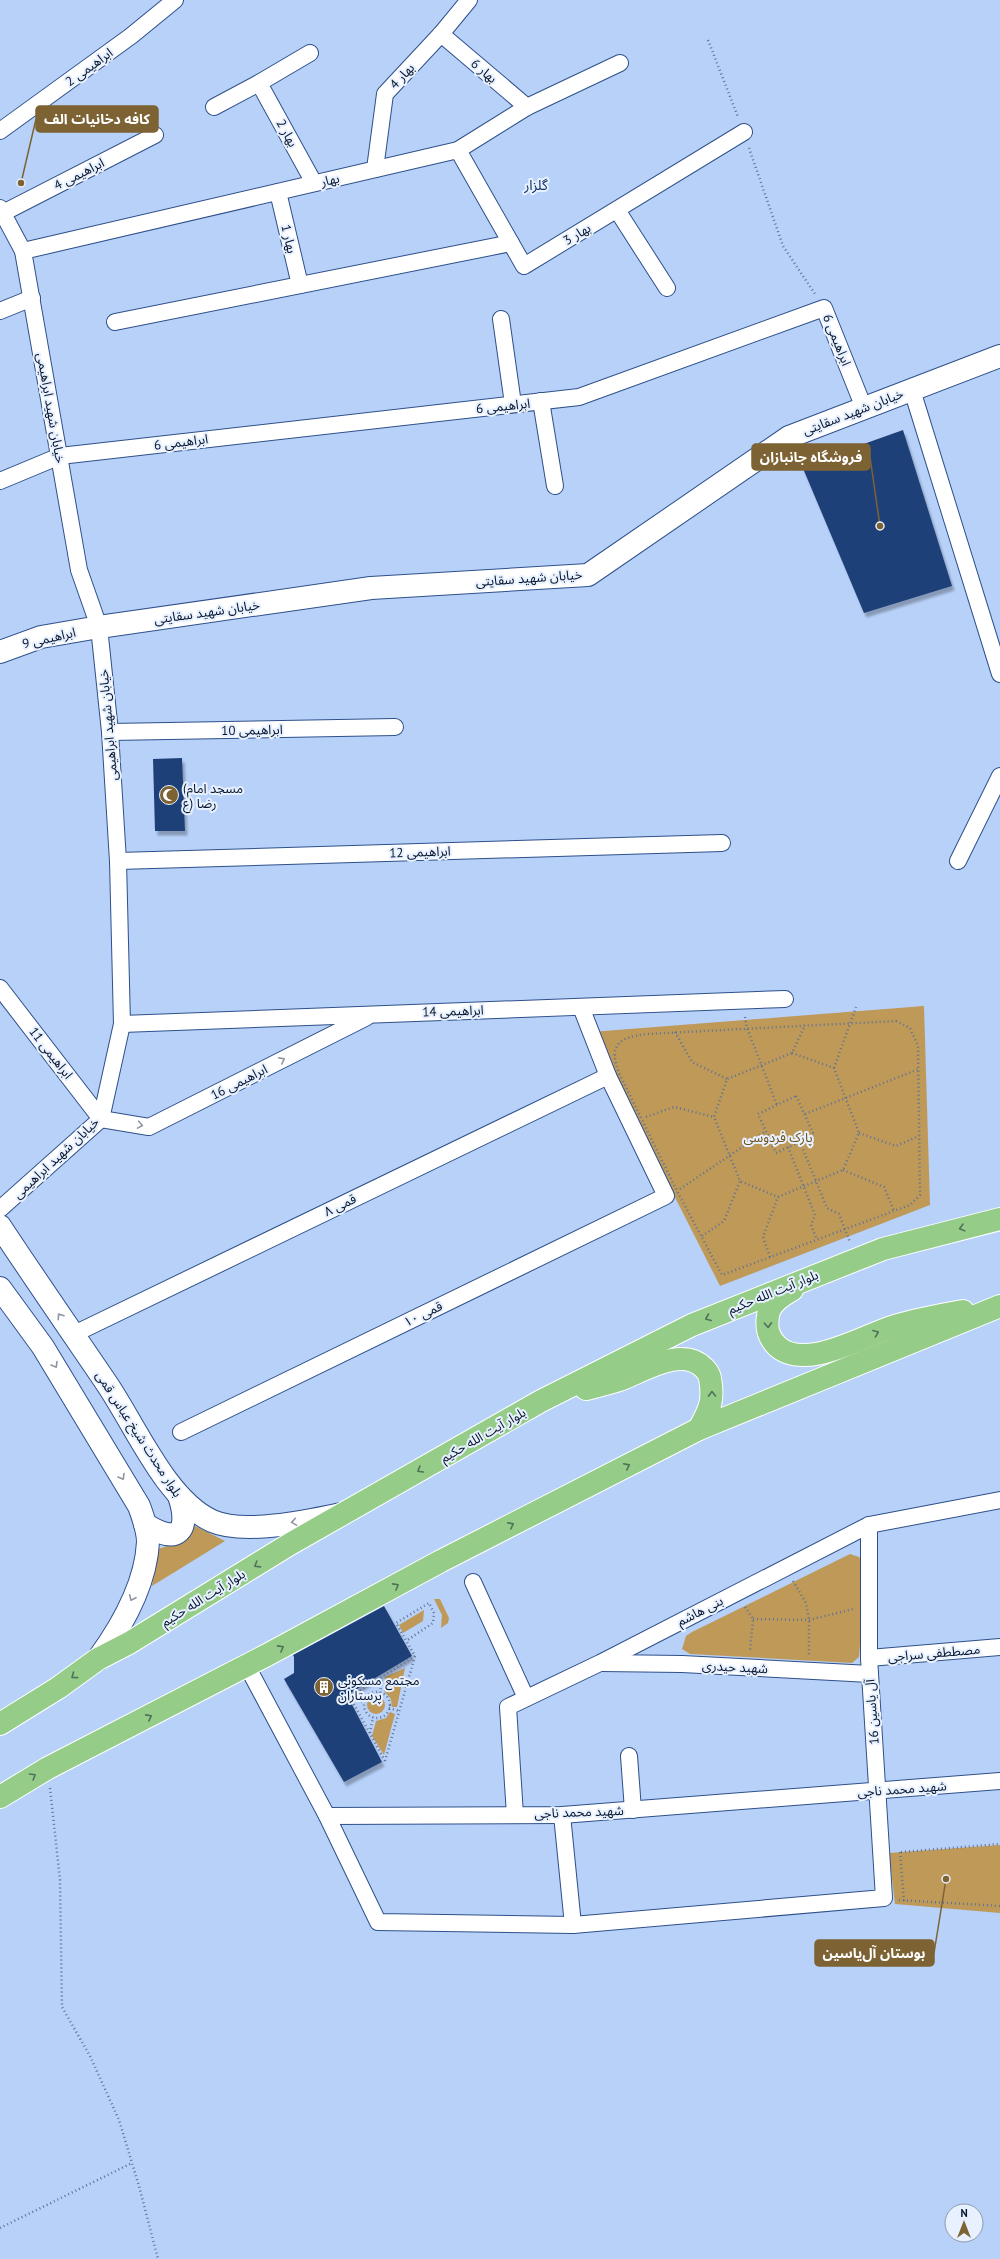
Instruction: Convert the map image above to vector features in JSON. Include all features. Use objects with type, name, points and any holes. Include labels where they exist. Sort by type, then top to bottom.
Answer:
[{"type":"main road","name":"خیابان شهید سقایتی","points":[[99,627],[371,588],[588,575],[788,437],[1000,356]]},
{"type":"main road","name":"ابراهیمی 9","points":[[0,652],[41,637],[99,627]]},
{"type":"main road","name":"بلوار آیت الله حکیم","points":[[0,1724],[58,1688],[98,1659],[130,1643],[290,1544],[541,1401],[692,1325],[822,1272],[883,1249],[1000,1219]]},
{"type":"main road","name":"بلوار محدث شیخ عباس قمی","points":[[0,1226],[108,1385],[179,1496],[197,1511],[213,1521],[233,1526],[283,1524],[346,1513]]},
{"type":"main road","points":[[822,1272],[780,1297],[768,1313],[767,1326],[771,1340],[782,1350],[804,1357],[824,1352],[909,1322],[1000,1305]]},
{"type":"main road","points":[[0,1288],[43,1347],[140,1506],[145,1524],[148,1541],[135,1592],[114,1637],[98,1659]]},
{"type":"main road","points":[[0,1797],[48,1768],[247,1666],[441,1561],[699,1429],[1000,1305]]},
{"type":"main road","points":[[541,1401],[611,1383],[675,1359],[691,1359],[699,1362],[709,1373],[713,1395],[709,1411],[699,1429]]},
{"type":"main road","points":[[145,1524],[165,1535],[175,1533],[182,1528],[185,1515],[179,1496]]},
{"type":"street","name":"ابراهیمی 2","points":[[0,131],[131,36],[175,0]]},
{"type":"street","name":"بهار 4","points":[[375,169],[385,94],[441,34],[469,0]]},
{"type":"street","name":"بهار 6","points":[[441,34],[527,107]]},
{"type":"street","points":[[214,107],[310,53]]},
{"type":"street","name":"بهار","points":[[23,251],[458,150],[527,107],[620,63]]},
{"type":"street","name":"بهار 2","points":[[259,83],[314,183]]},
{"type":"street","name":"بهار 3","points":[[458,150],[524,266],[744,132]]},
{"type":"street","name":"ابراهیمی 4","points":[[1,210],[155,135]]},
{"type":"street","name":"بهار 1","points":[[278,192],[300,285]]},
{"type":"street","name":"خیابان شهید ابراهیمی","points":[[0,1209],[101,1118],[122,1024],[118,861],[110,732],[99,627],[79,570],[23,251],[1,210]]},
{"type":"street","points":[[617,210],[667,288]]},
{"type":"street","points":[[115,322],[511,243]]},
{"type":"street","points":[[0,311],[32,298]]},
{"type":"street","name":"ابراهیمی 6","points":[[0,481],[60,456],[579,397],[824,308],[864,408]]},
{"type":"street","points":[[501,319],[514,404]]},
{"type":"street","points":[[912,390],[1000,674]]},
{"type":"street","points":[[541,401],[555,486]]},
{"type":"street","name":"ابراهیمی 10","points":[[110,732],[395,728]]},
{"type":"street","points":[[958,861],[1000,776]]},
{"type":"street","name":"ابراهیمی 12","points":[[118,861],[722,843]]},
{"type":"street","name":"ابراهیمی 11","points":[[0,988],[101,1118]]},
{"type":"street","name":"ابراهیمی 14","points":[[122,1024],[785,999]]},
{"type":"street","points":[[580,1007],[608,1076],[671,1194]]},
{"type":"street","name":"ابراهیمی 16","points":[[101,1118],[149,1127],[372,1014]]},
{"type":"street","name":"قمی ۸","points":[[72,1334],[608,1076]]},
{"type":"street","name":"قمی ۱۰","points":[[181,1432],[671,1194]]},
{"type":"street","name":"بنی هاشم","points":[[515,1814],[508,1706],[600,1663],[870,1525],[1000,1500]]},
{"type":"street","name":"آل یاسین 16","points":[[870,1525],[868,1658],[884,1898]]},
{"type":"street","points":[[473,1582],[526,1698]]},
{"type":"street","name":"مصططفی سراجی","points":[[868,1658],[1000,1647]]},
{"type":"street","name":"شهید حیدری","points":[[600,1663],[682,1664],[870,1674]]},
{"type":"street","points":[[247,1666],[327,1816],[378,1922],[573,1925],[884,1898]]},
{"type":"street","points":[[629,1756],[633,1810]]},
{"type":"street","name":"شهید محمد ناجی","points":[[327,1816],[562,1814],[633,1810],[1000,1781]]},
{"type":"street","points":[[562,1814],[573,1925]]},
{"type":"path","points":[[708,40],[744,132],[783,246],[824,308]]},
{"type":"path","points":[[743,1000],[747,1028],[777,1104]]},
{"type":"path","points":[[727,1079],[714,1117],[740,1181],[778,1197],[843,1170],[859,1133],[834,1068],[856,1007]]},
{"type":"path","points":[[896,1021],[910,1028],[918,1046],[920,1195],[910,1206],[722,1275],[702,1236],[671,1194],[641,1118],[619,1073],[614,1060],[614,1053],[620,1042],[632,1035],[805,1025],[896,1021]]},
{"type":"path","points":[[792,1053],[805,1025]]},
{"type":"path","points":[[675,1032],[692,1062],[727,1079],[792,1053],[834,1068]]},
{"type":"path","points":[[805,1114],[847,1099],[919,1069]]},
{"type":"path","points":[[796,1096],[805,1114],[814,1135],[776,1153],[758,1114],[796,1096]]},
{"type":"path","points":[[641,1118],[674,1107],[714,1117]]},
{"type":"path","points":[[671,1194],[766,1131]]},
{"type":"path","points":[[859,1133],[896,1146],[919,1136]]},
{"type":"path","points":[[800,1142],[827,1208],[839,1214],[844,1230],[857,1259]]},
{"type":"path","points":[[788,1147],[815,1215],[811,1225],[817,1240]]},
{"type":"path","points":[[843,1170],[884,1187],[894,1211]]},
{"type":"path","points":[[702,1236],[724,1222],[740,1181]]},
{"type":"path","points":[[770,1257],[763,1238],[778,1197]]},
{"type":"path","points":[[786,1568],[806,1603],[809,1620],[808,1671]]},
{"type":"path","points":[[736,1593],[753,1619],[749,1668]]},
{"type":"path","points":[[350,1697],[385,1761],[415,1656],[406,1641],[396,1623],[429,1603],[434,1612],[433,1623],[406,1641]]},
{"type":"path","points":[[753,1619],[809,1620],[870,1604]]},
{"type":"path","points":[[350,1697],[415,1656]]},
{"type":"path","points":[[380,1693],[382,1677]]},
{"type":"path","points":[[380,1693],[388,1700],[389,1708],[385,1715],[373,1718],[366,1713],[364,1702],[370,1694],[380,1693]]},
{"type":"path","points":[[350,1697],[364,1702]]},
{"type":"path","points":[[389,1708],[399,1711]]},
{"type":"path","points":[[370,1733],[373,1718]]},
{"type":"path","points":[[48,1768],[60,1880],[62,2007],[90,2056],[119,2120],[158,2259]]},
{"type":"path","points":[[900,1852],[1000,1844]]},
{"type":"path","points":[[884,1898],[904,1901],[1000,1906]]},
{"type":"path","points":[[0,2228],[132,2163]]},
{"type":"green space","name":"پارک فردوسی","points":[[924,1006],[930,1205],[720,1286],[591,1032]]},
{"type":"green space","points":[[193,1525],[225,1541],[152,1586],[158,1549],[177,1540]]},
{"type":"green space","points":[[850,1554],[859,1557],[866,1565],[859,1657],[852,1663],[690,1654],[682,1649],[686,1636],[692,1632]]},
{"type":"green space","points":[[434,1599],[440,1599],[449,1618],[448,1623],[441,1628],[442,1615]]},
{"type":"green space","points":[[424,1610],[423,1621],[403,1633],[399,1625]]},
{"type":"green space","points":[[405,1668],[397,1707],[392,1707],[391,1699],[384,1691],[385,1677]]},
{"type":"green space","points":[[372,1696],[380,1696],[385,1701],[383,1712],[380,1714],[372,1714],[367,1709],[367,1701]]},
{"type":"green space","points":[[390,1712],[395,1714],[384,1755],[372,1736],[376,1721],[386,1718]]},
{"type":"green space","points":[[1000,1845],[1000,1913],[895,1904],[889,1853]]},
{"type":"building","points":[[903,430],[952,586],[864,613],[802,466]]},
{"type":"building","name":"(مسجد امام رضا (ع","points":[[182,758],[185,831],[155,831],[153,759]]},
{"type":"building","name":"مجتمع مسکونی پرستاران","points":[[384,1606],[412,1656],[347,1695],[382,1762],[344,1782],[284,1679],[294,1673],[293,1655]]},
{"type":"place","name":"کافه دخانیات الف","points":[[21,183]]},
{"type":"place","name":"فروشگاه جانبازان","points":[[880,526]]},
{"type":"place","name":"(مسجد امام رضا (ع","points":[[169,795]]},
{"type":"place","name":"مجتمع مسکونی پرستاران","points":[[324,1687]]},
{"type":"place","name":"بوستان آل‌یاسین","points":[[946,1879]]},
{"type":"district","name":"گلزار","points":[[536,185]]}]
